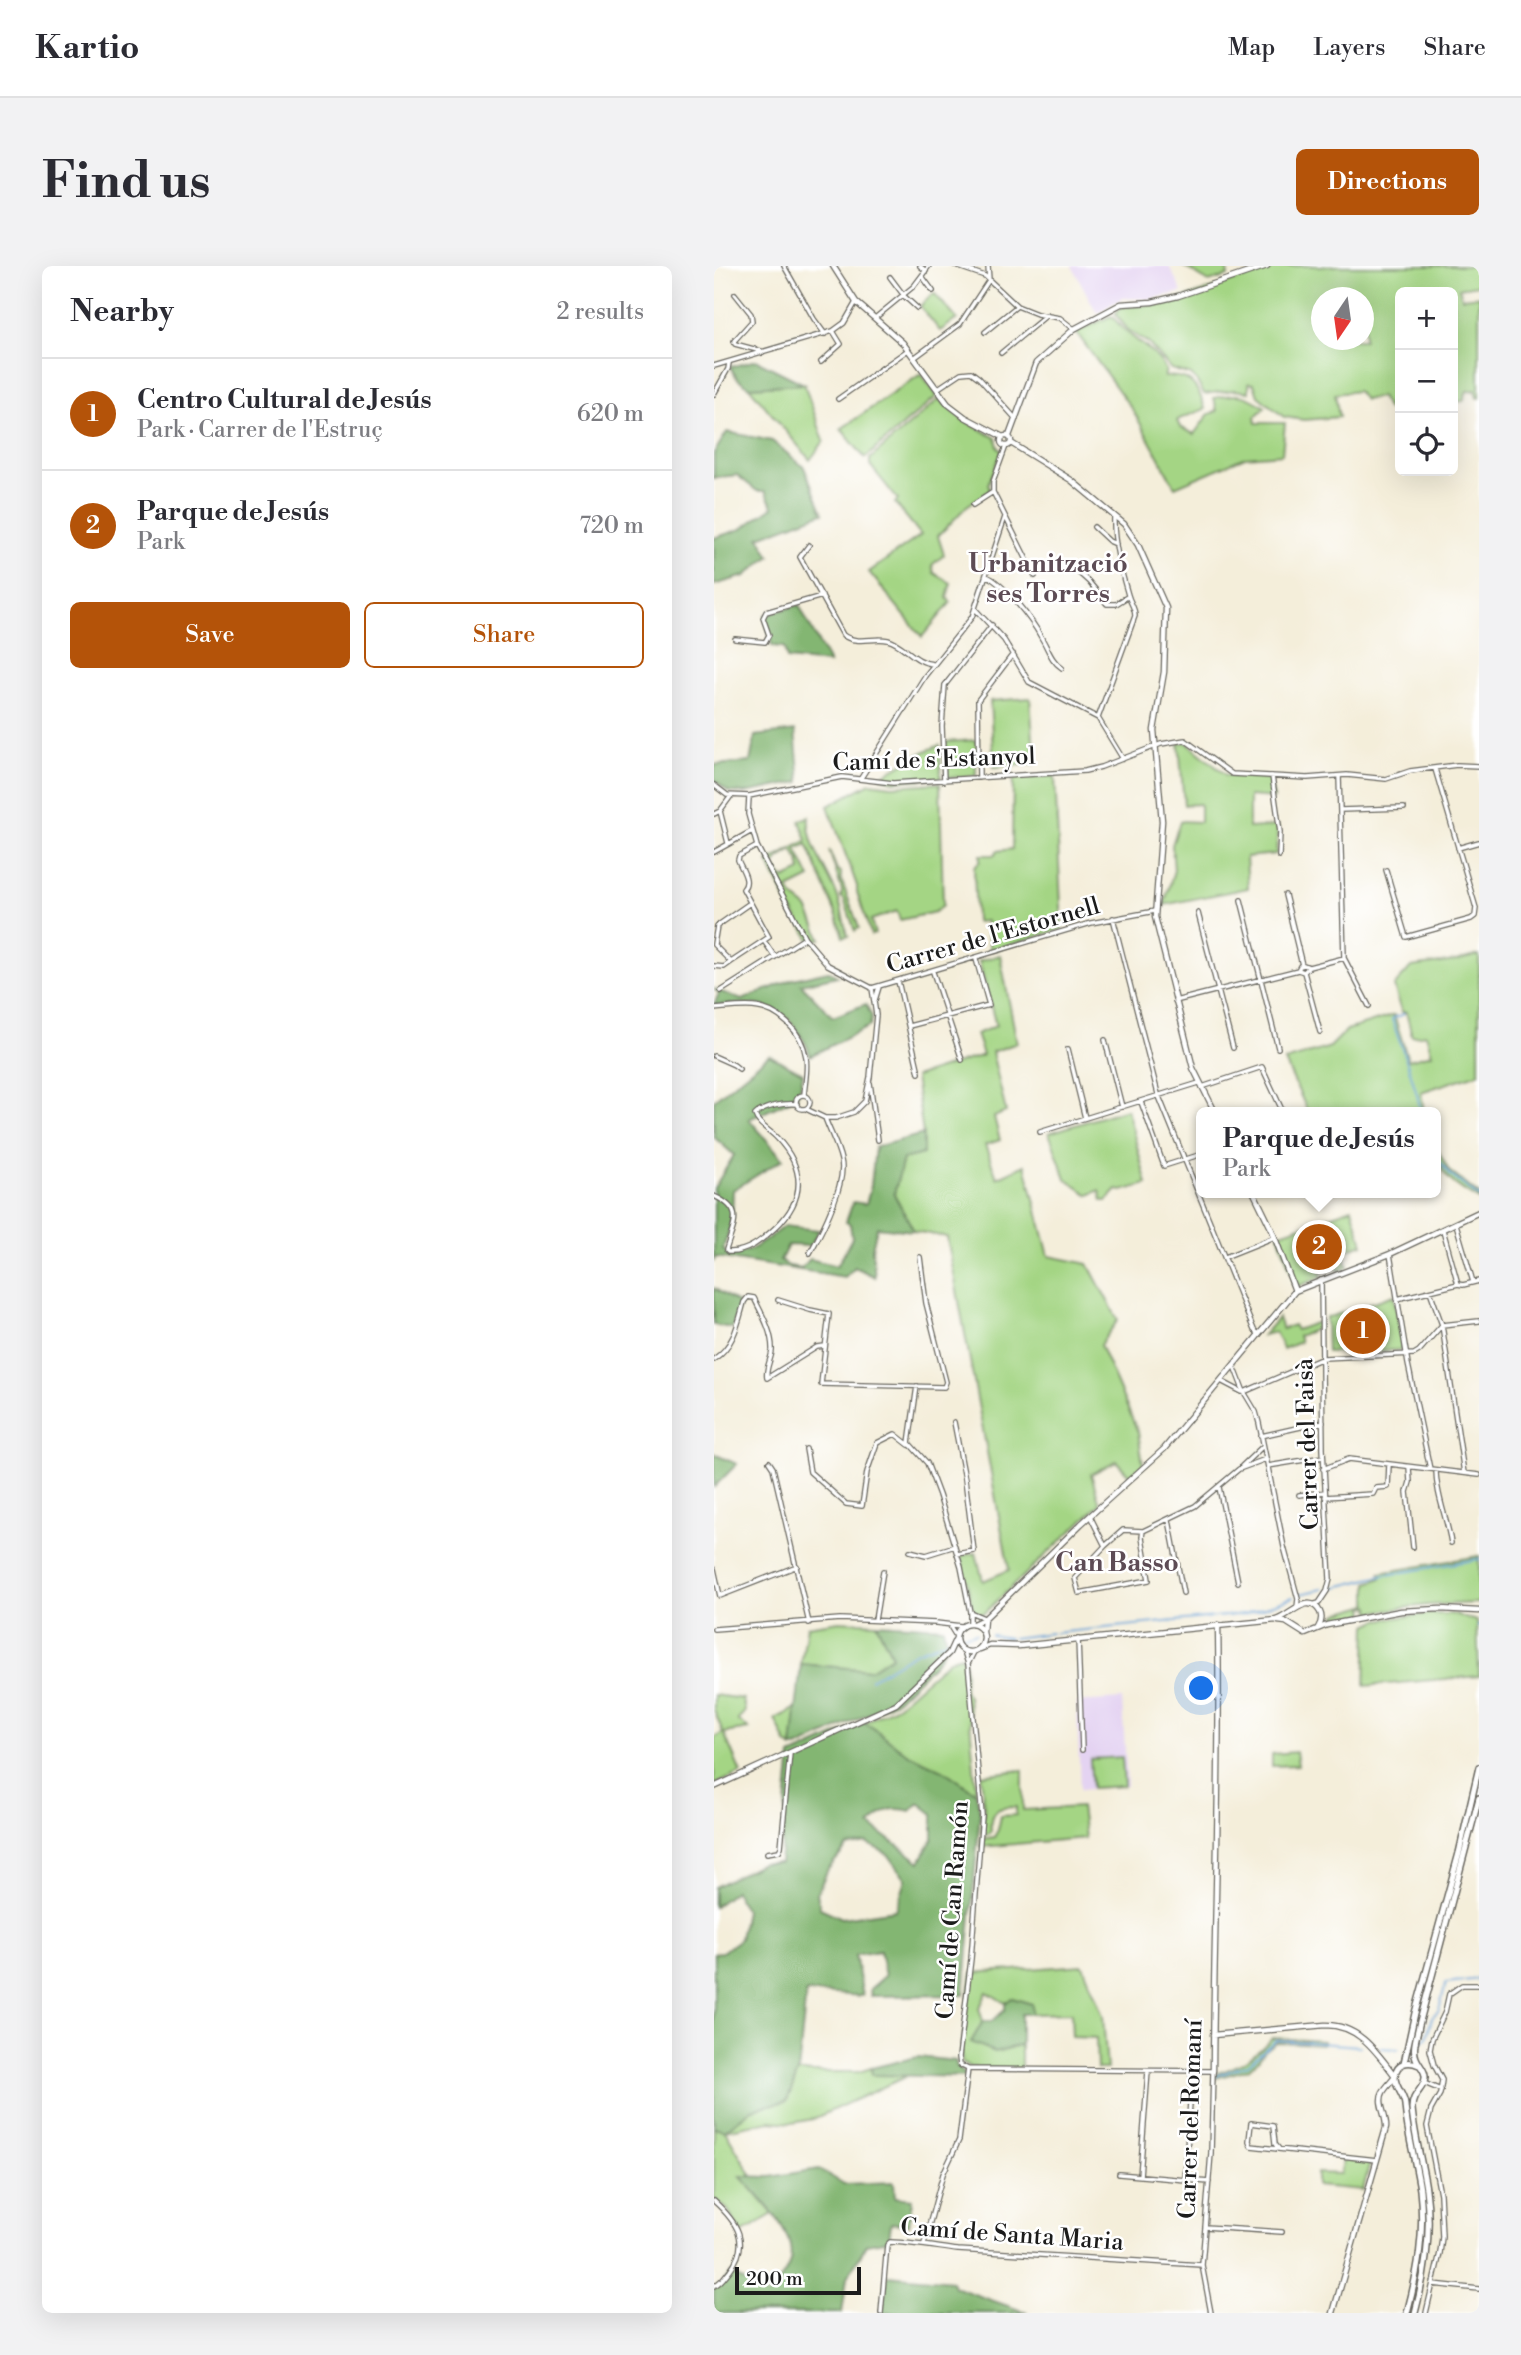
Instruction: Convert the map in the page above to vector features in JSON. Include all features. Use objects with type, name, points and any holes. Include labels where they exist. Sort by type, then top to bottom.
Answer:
[{"type":"main road","points":[[1407,2313],[1419,2261],[1422,2222],[1419,2184],[1404,2100],[1395,2076],[1401,2065],[1459,1853],[1479,1767]]},
{"type":"main road","points":[[1415,2313],[1425,2268],[1429,2221],[1413,2118],[1412,2103],[1417,2090],[1424,2083],[1424,2073],[1415,2052],[1419,2025],[1479,1798]]},
{"type":"main road","points":[[1401,2065],[1411,2062],[1419,2065]]},
{"type":"main road","points":[[1399,2087],[1410,2092],[1417,2090]]},
{"type":"street","points":[[783,266],[825,334]]},
{"type":"street","points":[[842,266],[834,268],[856,302],[908,350],[955,411],[1003,437],[1071,480],[1124,524],[1138,545],[1166,608],[1164,672],[1155,721],[1162,821],[1155,925],[1200,1085],[1212,1107]]},
{"type":"street","points":[[875,318],[904,295],[928,268],[920,266]]},
{"type":"street","points":[[956,266],[989,279],[1017,306],[1037,314],[1060,318],[1074,330]]},
{"type":"street","points":[[914,358],[960,324],[989,279],[988,266]]},
{"type":"street","points":[[1035,576],[993,492],[993,482],[1036,363],[1074,330],[1121,304],[1152,302],[1178,296],[1267,266]]},
{"type":"street","points":[[922,276],[933,291]]},
{"type":"street","points":[[890,277],[917,308]]},
{"type":"street","points":[[735,294],[751,314],[752,320],[734,341],[735,344],[762,353]]},
{"type":"street","points":[[715,364],[729,363],[833,331],[844,323],[856,302]]},
{"type":"street","points":[[985,332],[1017,306]]},
{"type":"street","points":[[1001,353],[1047,315]]},
{"type":"street","points":[[821,362],[841,344],[833,331]]},
{"type":"street","points":[[838,399],[908,350]]},
{"type":"street","points":[[714,394],[729,363]]},
{"type":"street","points":[[937,390],[961,373],[971,372],[1016,419]]},
{"type":"street","points":[[1003,437],[1001,442],[1009,442]]},
{"type":"street","points":[[973,505],[993,492]]},
{"type":"street","points":[[1098,718],[1135,616],[1116,544],[1114,515]]},
{"type":"street","points":[[861,778],[933,664],[975,609],[1005,517]]},
{"type":"street","points":[[1094,527],[1116,544]]},
{"type":"street","points":[[809,545],[800,557],[843,635],[849,640],[889,640],[923,662],[933,664]]},
{"type":"street","points":[[1069,564],[1090,582],[1107,604],[1116,604],[1128,597]]},
{"type":"street","points":[[986,576],[1000,584],[1016,602],[1038,631],[1054,662],[1062,668]]},
{"type":"street","points":[[735,639],[765,642],[769,635],[763,618],[766,612],[822,596]]},
{"type":"street","points":[[975,609],[992,625],[1033,685],[1098,718],[1123,759]]},
{"type":"street","points":[[944,780],[942,726],[945,685],[992,625]]},
{"type":"street","points":[[979,778],[978,700],[1013,654]]},
{"type":"street","name":"Camí de s'Estanyol","points":[[731,796],[749,796],[842,777],[893,783],[1085,771],[1156,746],[1185,740],[1228,772],[1272,776],[1392,779],[1410,771],[1457,765],[1479,766]]},
{"type":"street","points":[[1385,870],[1406,937],[1475,916],[1476,908],[1435,769]]},
{"type":"street","points":[[1272,776],[1280,832],[1279,856]]},
{"type":"street","points":[[1339,776],[1344,958],[1369,1006]]},
{"type":"street","points":[[714,785],[731,796],[720,811],[714,814]]},
{"type":"street","name":"Carrer de l'Estornell","points":[[749,796],[748,814],[757,846],[805,938],[828,965],[872,988],[1113,918],[1155,911]]},
{"type":"street","points":[[1340,810],[1404,808]]},
{"type":"street","points":[[720,811],[728,844]]},
{"type":"street","points":[[714,852],[752,830]]},
{"type":"street","points":[[1458,848],[1479,842]]},
{"type":"street","points":[[714,966],[724,967],[769,937],[743,889],[747,886],[747,881],[738,858],[757,846]]},
{"type":"street","points":[[1285,895],[1302,965]]},
{"type":"street","points":[[1241,900],[1278,1048]]},
{"type":"street","points":[[731,962],[714,945],[717,926],[750,902]]},
{"type":"street","points":[[1198,912],[1233,1048]]},
{"type":"street","points":[[1113,918],[1159,1096],[1196,1187]]},
{"type":"street","points":[[722,991],[805,938]]},
{"type":"street","points":[[764,941],[775,957]]},
{"type":"street","points":[[909,1026],[989,1005],[976,958]]},
{"type":"street","points":[[1302,965],[1309,967],[1344,958]]},
{"type":"street","points":[[1298,970],[1302,965]]},
{"type":"street","points":[[1304,972],[1309,967]]},
{"type":"street","points":[[1175,1001],[1298,970],[1304,972]]},
{"type":"street","points":[[933,972],[962,1060]]},
{"type":"street","points":[[1304,972],[1320,1032]]},
{"type":"street","points":[[898,981],[919,1073]]},
{"type":"street","points":[[875,1000],[880,987]]},
{"type":"street","points":[[714,1196],[725,1201],[734,1210],[735,1221],[726,1250],[728,1252],[751,1247],[783,1221],[795,1202],[798,1173],[787,1150],[755,1115],[761,1110],[789,1103],[797,1104],[800,1108],[825,1118],[845,1116],[861,1106],[865,1101],[870,1077],[876,1015],[872,988]]},
{"type":"street","points":[[714,1009],[756,1007],[779,1016],[788,1024],[796,1033],[806,1054],[804,1096]]},
{"type":"street","points":[[1105,1040],[1122,1107]]},
{"type":"street","points":[[1068,1049],[1085,1118]]},
{"type":"street","points":[[714,1056],[739,1069]]},
{"type":"street","points":[[1040,1132],[1262,1067],[1278,1107]]},
{"type":"street","points":[[870,1077],[878,1140]]},
{"type":"street","points":[[797,1104],[799,1097],[804,1096]]},
{"type":"street","points":[[804,1096],[810,1101],[806,1109]]},
{"type":"street","points":[[1141,1102],[1163,1164],[1166,1166],[1196,1156]]},
{"type":"street","points":[[810,1253],[826,1221],[842,1172],[841,1159],[825,1118]]},
{"type":"street","points":[[1201,1198],[1254,1330],[1259,1334]]},
{"type":"street","points":[[1256,1198],[1275,1237],[1295,1291]]},
{"type":"street","points":[[714,1629],[840,1619],[961,1626],[984,1618],[1164,1449],[1295,1291],[1390,1254],[1479,1213]]},
{"type":"street","points":[[1397,1299],[1476,1282],[1456,1224]]},
{"type":"street","points":[[1443,1230],[1458,1284]]},
{"type":"street","points":[[1225,1258],[1275,1237]]},
{"type":"street","points":[[1390,1254],[1406,1354],[1451,1542]]},
{"type":"street","points":[[778,1300],[828,1314],[821,1384],[944,1387],[946,1382],[926,1303],[920,1257]]},
{"type":"street","name":"Carrer del Faisà","points":[[1320,1614],[1319,1603],[1327,1591],[1330,1579],[1323,1457],[1321,1280]]},
{"type":"street","points":[[1430,1291],[1442,1325],[1464,1473]]},
{"type":"street","points":[[714,1360],[723,1354],[731,1343],[748,1297],[754,1298],[771,1339],[772,1354],[767,1378],[817,1347],[825,1346]]},
{"type":"street","points":[[1220,1381],[1244,1392],[1322,1358],[1419,1351],[1442,1325],[1479,1321]]},
{"type":"street","points":[[980,1648],[1276,1620],[1292,1612],[1298,1599],[1284,1547],[1262,1436],[1256,1412],[1244,1392],[1233,1364]]},
{"type":"street","points":[[910,1446],[917,1386]]},
{"type":"street","points":[[954,1422],[965,1479],[974,1551],[957,1555]]},
{"type":"street","points":[[1262,1436],[1323,1422]]},
{"type":"street","points":[[806,1449],[810,1472],[846,1504],[862,1506],[867,1472],[877,1443],[895,1434],[910,1446],[930,1468],[955,1546],[972,1624],[995,1645]]},
{"type":"street","points":[[1143,1531],[1150,1576],[1148,1581],[1079,1593],[1075,1577],[1123,1530],[1143,1531],[1195,1506],[1264,1446]]},
{"type":"street","points":[[1268,1466],[1323,1457]]},
{"type":"street","points":[[1239,1469],[1266,1459]]},
{"type":"street","points":[[1324,1469],[1349,1459],[1479,1475]]},
{"type":"street","points":[[769,1462],[773,1468],[809,1623]]},
{"type":"street","points":[[1299,1495],[1373,1494],[1376,1488],[1388,1487],[1389,1464]]},
{"type":"street","points":[[1409,1466],[1410,1482],[1407,1492],[1413,1547]]},
{"type":"street","points":[[1219,1487],[1238,1582]]},
{"type":"street","points":[[1090,1516],[1105,1546]]},
{"type":"street","points":[[1169,1520],[1182,1593]]},
{"type":"street","points":[[910,1551],[926,1555],[955,1546]]},
{"type":"street","points":[[714,1569],[720,1596],[797,1566]]},
{"type":"street","points":[[875,1620],[883,1570]]},
{"type":"street","points":[[1298,1599],[1305,1604]]},
{"type":"street","points":[[1297,1606],[1319,1603]]},
{"type":"street","points":[[1312,1605],[1333,1623]]},
{"type":"street","points":[[1276,1620],[1305,1634],[1333,1623],[1422,1609],[1478,1612]]},
{"type":"street","points":[[970,1612],[984,1618]]},
{"type":"street","points":[[1292,1612],[1293,1627]]},
{"type":"street","points":[[1318,1628],[1320,1614]]},
{"type":"street","points":[[968,1664],[974,1652],[984,1643],[984,1618]]},
{"type":"street","name":"Carrer del Romaní","points":[[1211,2313],[1202,2265],[1209,2182],[1213,2071],[1220,1768],[1218,1625]]},
{"type":"street","points":[[950,1626],[963,1651]]},
{"type":"street","points":[[714,1787],[896,1704],[949,1653],[961,1626]]},
{"type":"street","points":[[1078,1639],[1082,1750]]},
{"type":"street","name":"Camí de Can Ramón","points":[[963,1651],[968,1664],[982,1815],[971,1959],[959,2057],[960,2065],[968,2069]]},
{"type":"street","points":[[949,1653],[974,1652]]},
{"type":"street","points":[[767,1853],[779,1851],[781,1847],[790,1753]]},
{"type":"street","points":[[1426,2313],[1440,2253],[1442,2224],[1440,2194],[1427,2126],[1441,2090],[1441,2076],[1430,2056],[1432,2039],[1445,2012],[1449,1994],[1462,1986],[1479,1985]]},
{"type":"street","points":[[1213,2035],[1325,2025],[1341,2026],[1356,2032],[1367,2041],[1395,2076],[1381,2099],[1387,2124],[1333,2313]]},
{"type":"street","points":[[1385,2065],[1401,2065]]},
{"type":"street","points":[[924,2244],[943,2174],[959,2140],[968,2069],[1213,2071]]},
{"type":"street","points":[[1140,2176],[1148,2071]]},
{"type":"street","points":[[1185,2180],[1192,2071]]},
{"type":"street","points":[[1424,2083],[1441,2090]]},
{"type":"street","points":[[1387,2087],[1399,2087]]},
{"type":"street","points":[[1279,2149],[1275,2144],[1273,2126],[1251,2123],[1248,2141],[1251,2146],[1377,2160]]},
{"type":"street","points":[[1119,2174],[1209,2182]]},
{"type":"street","points":[[714,2201],[734,2223],[741,2247],[739,2258],[719,2284],[714,2286]]},
{"type":"street","points":[[1205,2228],[1282,2232]]},
{"type":"street","name":"Camí de Santa Maria","points":[[881,2313],[887,2245],[890,2242],[958,2250],[1202,2265]]},
{"type":"street","points":[[1433,2284],[1479,2289]]},
{"type":"shaded area","points":[[1072,266],[1169,266],[1182,292],[1150,299],[1122,298],[1097,313]]},
{"type":"shaded area","points":[[1122,1699],[1127,1786],[1080,1790],[1077,1702]]},
{"type":"green space","points":[[1183,266],[1227,266],[1228,276],[1209,282]]},
{"type":"green space","points":[[1277,266],[1478,266],[1478,285],[1459,288],[1462,298],[1479,296],[1479,398],[1475,390],[1467,391],[1463,401],[1458,402],[1458,287],[1395,287],[1395,409],[1388,410],[1381,397],[1364,400],[1357,391],[1335,394],[1339,417],[1304,420],[1284,417],[1258,396],[1254,384],[1249,383],[1249,392],[1234,390],[1204,394],[1191,375],[1171,369],[1148,343],[1129,331],[1115,314],[1121,307],[1160,304]]},
{"type":"green space","points":[[934,293],[957,319],[940,331],[920,306]]},
{"type":"green space","points":[[1111,316],[1158,358],[1166,370],[1164,377],[1180,377],[1196,387],[1205,409],[1179,419],[1177,421],[1180,427],[1194,434],[1209,414],[1217,411],[1214,398],[1235,395],[1246,397],[1265,407],[1255,417],[1256,423],[1285,423],[1282,454],[1245,457],[1175,487],[1134,412],[1076,332]]},
{"type":"green space","points":[[756,360],[804,384],[749,387],[737,378],[730,367]]},
{"type":"green space","points":[[921,374],[937,396],[865,458],[841,429]]},
{"type":"green space","points":[[804,384],[824,441],[810,460],[749,387]]},
{"type":"green space","points":[[939,399],[963,420],[996,438],[1002,451],[988,484],[990,490],[967,506],[938,536],[944,555],[932,565],[934,573],[951,583],[947,598],[951,602],[922,637],[869,572],[921,535],[895,503],[898,500],[870,465],[870,459]]},
{"type":"green space","points":[[727,432],[772,441],[804,467],[823,513],[759,537],[770,556],[745,576],[714,585],[714,538],[741,529],[773,507],[765,491],[757,491],[737,475],[714,478],[714,453]]},
{"type":"green space","points":[[799,605],[829,663],[787,659],[784,647],[772,646],[765,615]]},
{"type":"green space","points":[[1030,698],[1035,764],[994,767],[990,701]]},
{"type":"green space","points":[[795,731],[800,782],[745,793],[729,792],[714,780],[714,765],[750,762],[755,736]]},
{"type":"green space","points":[[976,740],[976,775],[946,776],[946,742]]},
{"type":"green space","points":[[1186,742],[1226,775],[1269,778],[1274,798],[1249,796],[1249,828],[1278,826],[1276,854],[1246,857],[1248,888],[1164,905],[1174,870],[1172,845],[1180,821],[1200,822],[1200,804],[1184,805],[1179,743]]},
{"type":"green space","points":[[940,745],[941,778],[894,781],[880,777],[923,752]]},
{"type":"green space","points":[[1055,776],[1062,929],[990,951],[986,921],[976,922],[974,867],[980,861],[980,855],[995,855],[997,851],[1012,849],[1013,779]]},
{"type":"green space","points":[[870,783],[892,786],[940,783],[943,905],[935,912],[900,920],[897,911],[871,920],[875,934],[871,935],[857,886],[828,806]]},
{"type":"green space","points":[[809,816],[813,844],[837,893],[848,936],[843,937],[807,844],[796,849],[810,878],[788,889],[793,897],[807,908],[821,939],[810,940],[786,900],[768,862],[807,840],[800,821]],"holes":[[[792,850],[799,861],[801,871],[784,879],[774,866],[778,859]]]},
{"type":"green space","points":[[829,850],[837,870],[841,872],[841,879],[859,928],[855,931],[841,897],[842,891]]},
{"type":"green space","points":[[1000,955],[1017,1043],[992,1052],[1006,1112],[994,1117],[1000,1140],[985,1145],[997,1178],[1025,1165],[1049,1256],[1088,1264],[1118,1320],[1100,1345],[1138,1432],[1143,1464],[1130,1476],[1116,1461],[1091,1474],[1100,1504],[984,1613],[979,1614],[973,1610],[961,1556],[976,1553],[983,1581],[1009,1570],[947,1237],[914,1231],[894,1194],[903,1159],[923,1154],[915,1077],[983,1055],[976,1034],[996,1026],[979,961]]},
{"type":"green space","points":[[1479,955],[1479,1073],[1421,1092],[1423,1107],[1306,1107],[1285,1061],[1330,1047],[1347,1030],[1394,1015],[1408,1060],[1432,1054],[1426,1034],[1412,1036],[1406,1012],[1402,1012],[1394,986],[1411,967]]},
{"type":"green space","points":[[828,971],[837,976],[801,984],[833,1017],[866,1004],[872,1017],[870,1026],[810,1056],[790,1021],[772,1009],[750,1004],[714,1005],[719,993],[714,989],[742,1000],[793,979]]},
{"type":"green space","points":[[769,1055],[803,1073],[800,1089],[796,1098],[749,1119],[783,1159],[733,1190],[732,1221],[723,1249],[728,1255],[744,1252],[784,1226],[819,1230],[810,1246],[788,1245],[780,1261],[801,1268],[810,1259],[837,1266],[852,1238],[850,1224],[846,1222],[853,1202],[866,1204],[871,1186],[875,1147],[923,1134],[923,1154],[903,1159],[894,1194],[914,1231],[877,1227],[872,1249],[875,1277],[855,1267],[845,1277],[716,1257],[714,1260],[714,1188],[734,1155],[714,1137],[714,1100]]},
{"type":"green space","points":[[1127,1109],[1147,1184],[1117,1190],[1107,1201],[1102,1201],[1100,1190],[1089,1195],[1066,1179],[1049,1133]]},
{"type":"green space","points":[[1441,1156],[1449,1171],[1479,1195],[1479,1200],[1456,1185],[1444,1173]]},
{"type":"green space","points":[[1352,1208],[1363,1244],[1343,1251],[1348,1267],[1339,1271],[1334,1262],[1322,1265],[1322,1261],[1332,1255],[1318,1260],[1322,1277],[1296,1287],[1278,1234]]},
{"type":"green space","points":[[714,1288],[739,1304],[732,1328],[714,1325]]},
{"type":"green space","points":[[1394,1295],[1402,1346],[1400,1350],[1327,1352],[1326,1317]]},
{"type":"green space","points":[[1278,1318],[1282,1329],[1293,1325],[1296,1330],[1318,1322],[1319,1328],[1298,1336],[1300,1342],[1283,1349],[1275,1332],[1263,1335]]},
{"type":"green space","points":[[714,1454],[737,1464],[714,1487]]},
{"type":"green space","points":[[1479,1556],[1479,1603],[1429,1605],[1371,1612],[1370,1606],[1364,1607],[1365,1614],[1336,1618],[1336,1614],[1368,1604],[1368,1583],[1381,1578],[1380,1573]]},
{"type":"green space","points":[[1452,1614],[1477,1621],[1479,1676],[1365,1686],[1367,1625],[1377,1620]]},
{"type":"green space","points":[[839,1621],[876,1623],[892,1656],[870,1670],[801,1664],[807,1626]]},
{"type":"green space","points":[[876,1623],[943,1627],[947,1647],[934,1664],[896,1701],[792,1748],[801,1664],[870,1670],[892,1656]]},
{"type":"green space","points":[[960,1656],[965,1662],[964,1690],[968,1697],[976,1793],[943,1770],[908,1754],[865,1722],[897,1706],[949,1660]]},
{"type":"green space","points":[[714,1695],[743,1699],[745,1711],[738,1720],[749,1729],[724,1733],[741,1773],[714,1785],[714,1738],[723,1733],[714,1709]]},
{"type":"green space","points":[[797,1708],[792,1748],[786,1743],[775,1719]]},
{"type":"green space","points":[[865,1722],[908,1754],[943,1770],[976,1793],[980,1812],[964,1995],[871,1996],[870,1989],[885,1976],[880,1951],[855,1955],[863,1996],[806,1992],[798,2072],[787,2101],[752,2109],[725,2130],[714,2127],[714,1953],[722,1952],[740,1939],[745,1910],[735,1891],[714,1907],[714,1887],[762,1863],[780,1863],[791,1756]],"holes":[[[919,1803],[933,1814],[933,1838],[920,1862],[870,1825],[888,1811],[911,1811]],[[866,1843],[888,1854],[906,1879],[896,1910],[842,1918],[820,1908],[817,1893],[828,1869],[847,1847]]]},
{"type":"green space","points":[[1296,1752],[1298,1765],[1272,1766],[1272,1754]]},
{"type":"green space","points":[[1122,1757],[1124,1786],[1092,1788],[1090,1759]]},
{"type":"green space","points":[[1023,1770],[1023,1810],[1081,1807],[1085,1838],[981,1847],[981,1839],[994,1837],[1001,1816],[1016,1815],[1016,1807],[995,1811],[991,1818],[991,1831],[982,1834],[984,1808],[981,1775]]},
{"type":"green space","points":[[1083,1965],[1103,2016],[1107,2069],[1097,2069],[1096,2038],[1072,2037],[1071,2013],[1032,2014],[1032,2004],[1012,1998],[1005,2003],[987,1992],[979,2009],[983,2021],[972,2042],[995,2052],[1021,2045],[1021,2069],[970,2067],[962,2062],[961,2051],[972,1973]]},
{"type":"green space","points":[[1012,1998],[1032,2004],[1032,2014],[1021,2014],[1021,2045],[995,2052],[971,2042],[983,2021],[992,2021],[1005,2010],[1005,2003]]},
{"type":"green space","points":[[1272,2038],[1323,2041],[1323,2044],[1277,2042],[1266,2049],[1248,2069],[1216,2078],[1215,2074],[1246,2061]]},
{"type":"green space","points":[[917,2057],[956,2061],[956,2065],[967,2077],[872,2075],[871,2068]]},
{"type":"green space","points":[[871,2068],[873,2075],[901,2074],[905,2077],[813,2119],[792,2123],[770,2121],[725,2130],[752,2109],[787,2101],[798,2072],[859,2072]]},
{"type":"green space","points":[[714,2127],[725,2130],[752,2176],[741,2176],[773,2214],[741,2233],[728,2210],[714,2198]]},
{"type":"green space","points":[[1343,2160],[1370,2163],[1363,2190],[1317,2186],[1317,2173],[1341,2174]]},
{"type":"green space","points":[[819,2169],[844,2184],[894,2182],[895,2197],[912,2199],[909,2225],[891,2223],[889,2240],[867,2244],[847,2277],[842,2313],[714,2313],[714,2288],[720,2286],[731,2273],[767,2296],[783,2277],[789,2264],[789,2240],[783,2228],[740,2176],[770,2177]]},
{"type":"green space","points":[[887,2275],[952,2281],[954,2287],[1028,2313],[882,2313]]},
{"type":"waterway","points":[[1404,1014],[1392,1019],[1420,1107]]},
{"type":"waterway","points":[[1441,1163],[1450,1175],[1479,1197]]},
{"type":"waterway","points":[[1332,1588],[1381,1576],[1479,1559]]},
{"type":"waterway","points":[[1300,1594],[1323,1589]]},
{"type":"waterway","points":[[1055,1633],[1245,1614],[1293,1597]]},
{"type":"waterway","points":[[961,1636],[976,1633]]},
{"type":"waterway","points":[[1013,1638],[1051,1633]]},
{"type":"waterway","points":[[991,1635],[1009,1638]]},
{"type":"waterway","points":[[871,1679],[916,1652],[949,1640]]},
{"type":"waterway","points":[[1423,2041],[1427,2037],[1432,2017],[1439,2010],[1446,1983],[1479,1979]]},
{"type":"waterway","points":[[1216,2076],[1247,2065],[1276,2040],[1360,2046]]},
{"type":"waterway","points":[[1381,2048],[1399,2049]]},
{"type":"place","name":"Parque de Jesús","points":[[1319,1247]]},
{"type":"place","name":"Centro Cultural de Jesús","points":[[1363,1331]]},
{"type":"district","name":"Urbanització ses Torres","points":[[1048,579]]},
{"type":"district","name":"Can Basso","points":[[1117,1563]]}]
